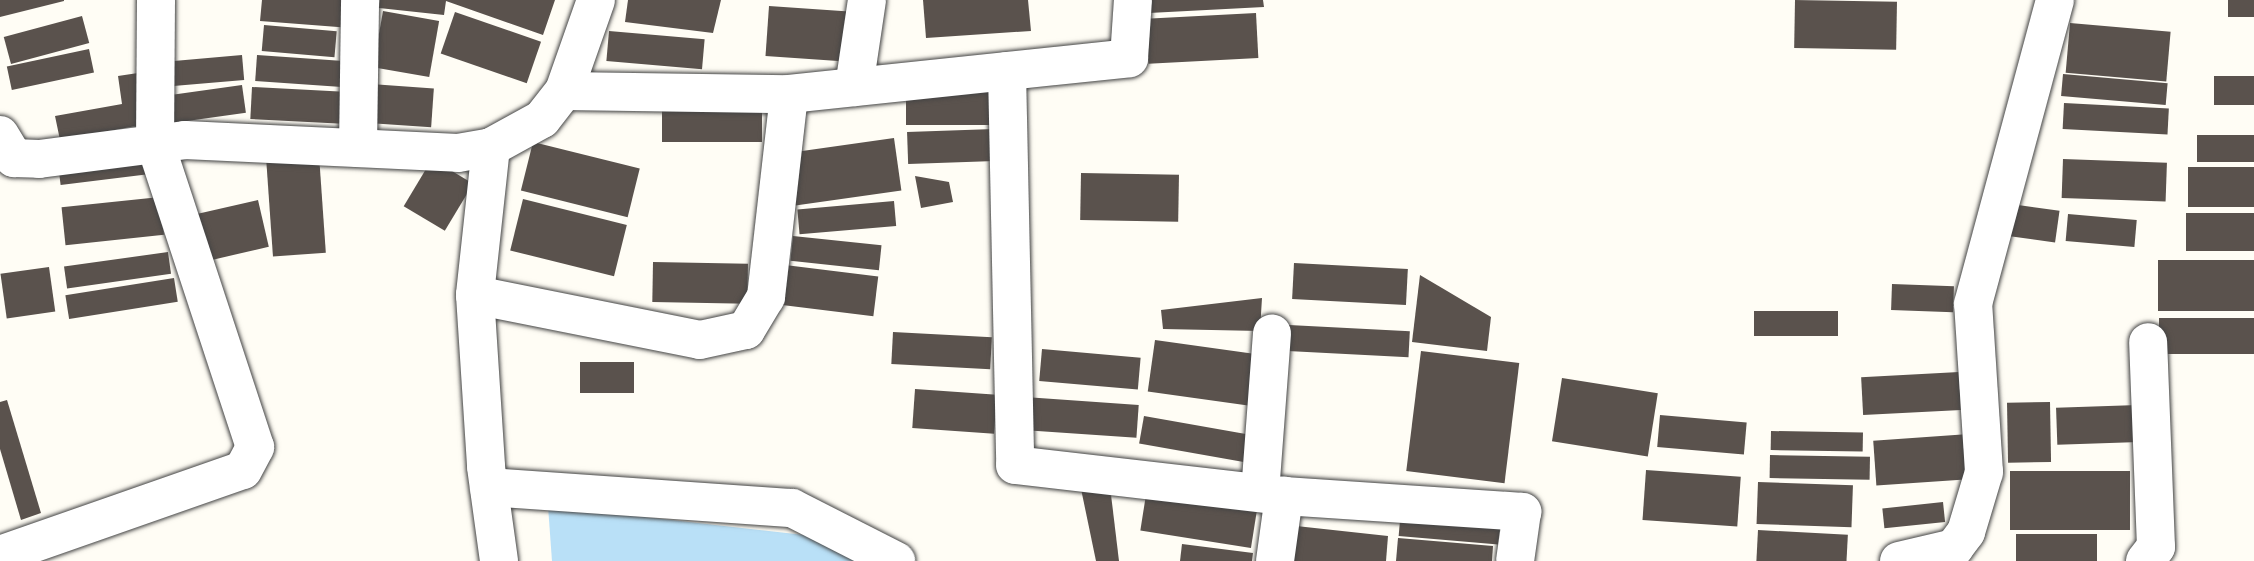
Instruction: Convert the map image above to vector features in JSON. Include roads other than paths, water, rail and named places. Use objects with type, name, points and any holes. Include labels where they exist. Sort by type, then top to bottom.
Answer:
[{"type":"street","points":[[0,555],[243,470],[255,447],[155,143],[156,0]]},
{"type":"street","points":[[358,148],[360,0]]},
{"type":"street","points":[[5,152],[39,159],[185,140],[458,153],[492,147],[542,119],[564,91],[596,0]]},
{"type":"street","points":[[853,88],[867,0]]},
{"type":"street","points":[[564,91],[789,94],[1129,58],[1133,0]]},
{"type":"street","points":[[1899,561],[1954,548],[1966,532],[1984,472],[1973,304],[2055,0]]},
{"type":"street","points":[[1007,71],[1015,465],[1272,494],[1522,512],[1515,561]]},
{"type":"street","points":[[475,295],[700,340],[747,330],[766,297],[789,94]]},
{"type":"street","points":[[492,147],[475,295],[489,487],[499,561]]},
{"type":"street","points":[[1272,333],[1272,494],[1275,561]]},
{"type":"street","points":[[2144,561],[2156,547],[2148,342]]},
{"type":"street","points":[[489,487],[792,508],[897,561]]},
{"type":"water","points":[[548,506],[849,540],[881,561],[552,561]]}]
